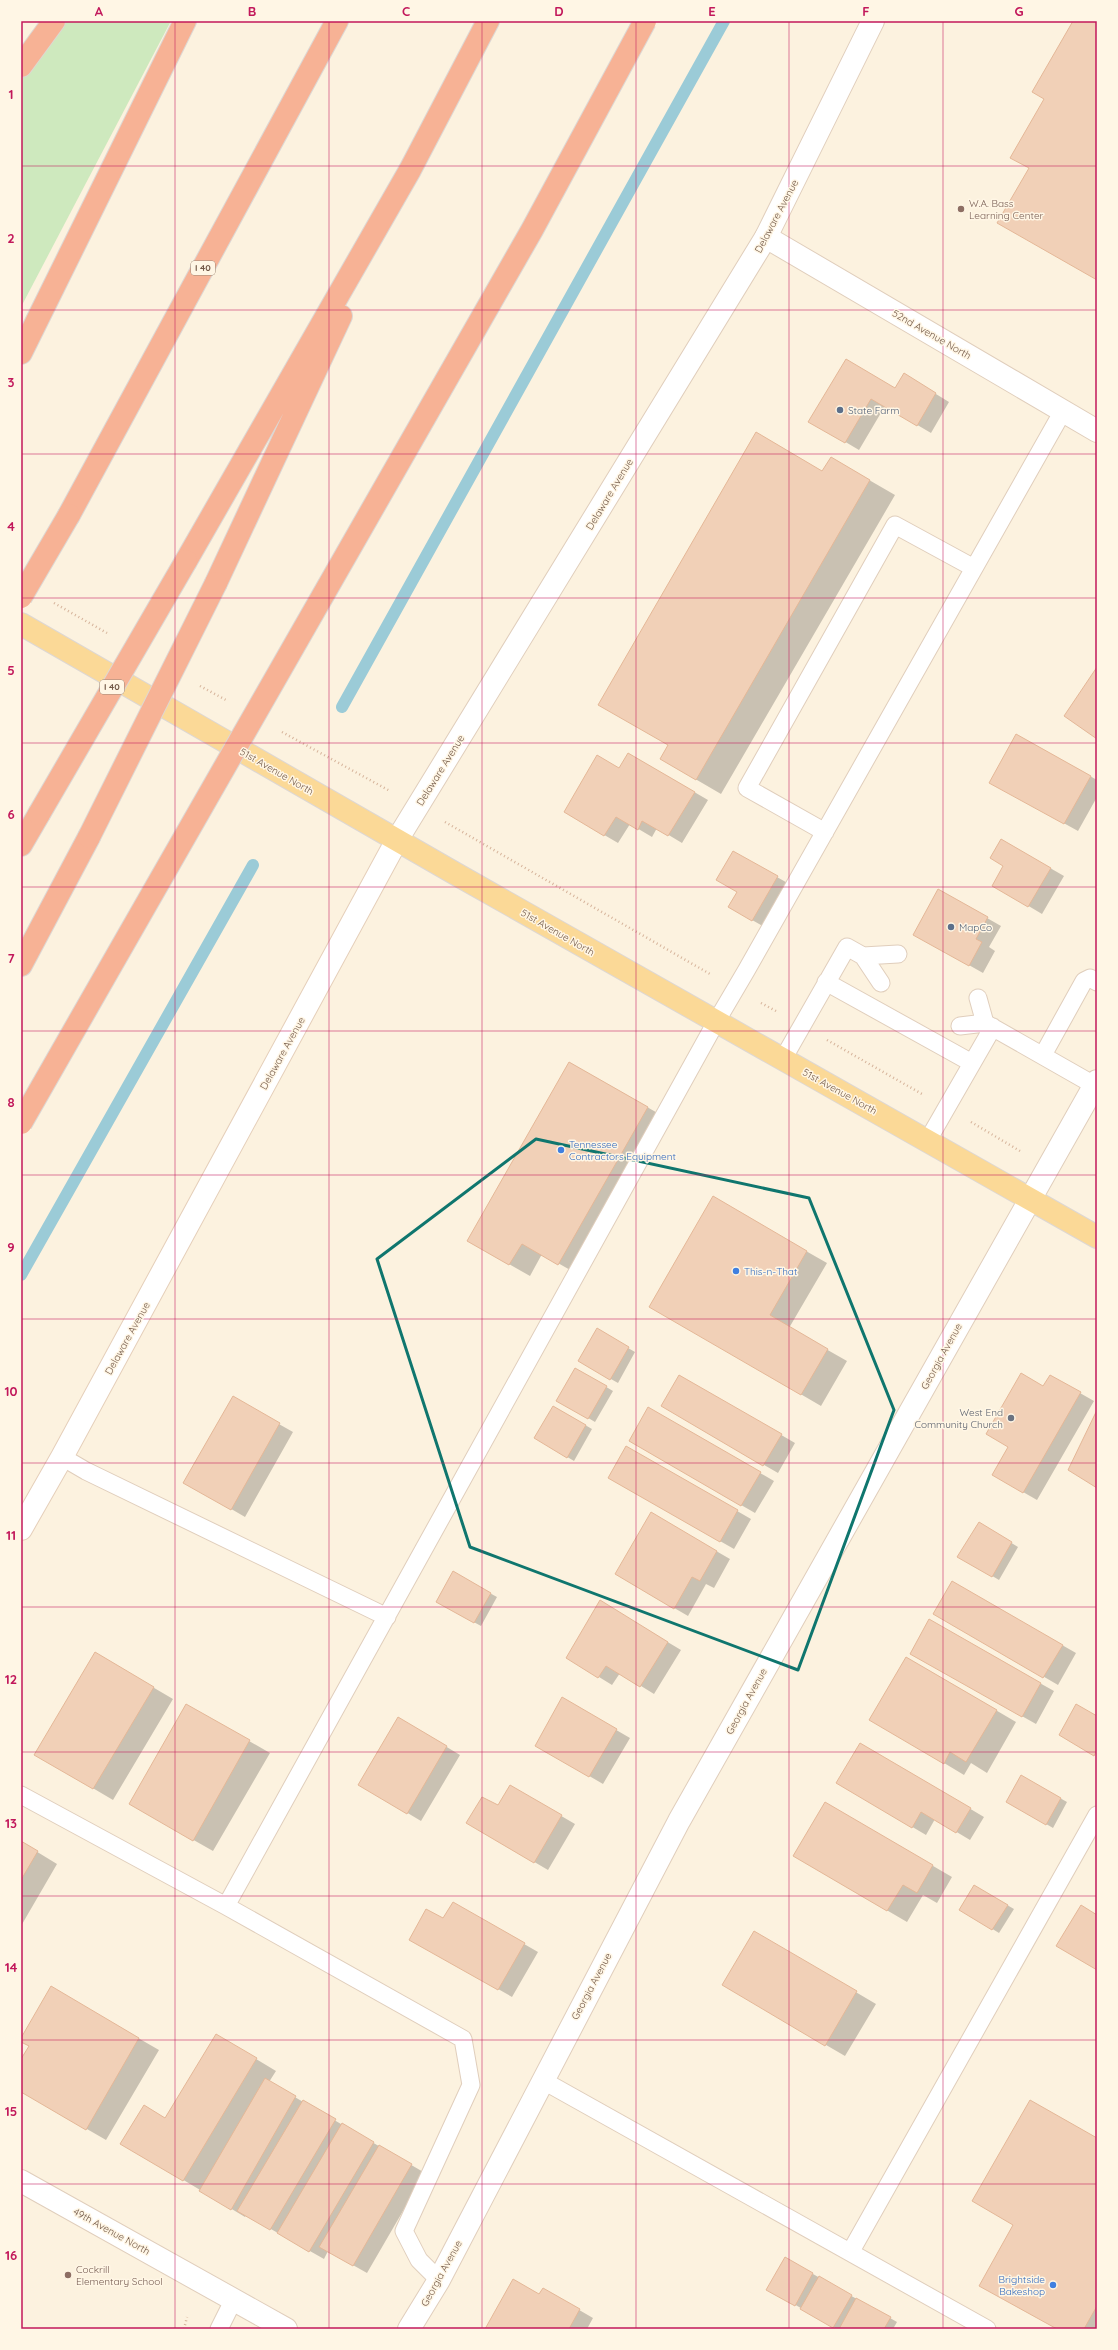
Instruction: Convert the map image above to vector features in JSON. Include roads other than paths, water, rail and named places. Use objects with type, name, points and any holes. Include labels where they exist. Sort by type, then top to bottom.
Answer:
[{"type":"highway","points":[[21,66],[54,21]]},
{"type":"highway","points":[[21,353],[185,21]]},
{"type":"highway","name":"I 40","points":[[21,597],[69,515],[337,21]]},
{"type":"highway","name":"I 40","points":[[21,845],[410,170],[488,21]]},
{"type":"highway","points":[[21,1123],[528,237],[645,21]]},
{"type":"highway","points":[[21,965],[89,837],[216,583],[410,170]]},
{"type":"main road","name":"51st Avenue North","points":[[21,624],[716,1022],[928,1140],[1097,1237]]},
{"type":"street","name":"Delaware Avenue","points":[[21,1529],[62,1457],[397,840],[766,237],[874,21]]},
{"type":"street","name":"52nd Avenue North","points":[[766,237],[1097,431]]},
{"type":"street","name":"Georgia Avenue","points":[[409,2329],[439,2280],[542,2080],[679,1821],[1096,1083]]},
{"type":"street","name":"49th Avenue North","points":[[21,2181],[286,2329]]},
{"type":"lane","points":[[226,1906],[716,1022],[1063,411]]},
{"type":"lane","points":[[824,832],[747,788],[895,525],[974,568]]},
{"type":"lane","points":[[783,1059],[847,947],[863,956],[881,984]]},
{"type":"lane","points":[[863,956],[898,954]]},
{"type":"lane","points":[[1043,1055],[1084,980],[1090,978],[1097,982]]},
{"type":"lane","points":[[826,982],[972,1063]]},
{"type":"lane","points":[[928,1140],[972,1063],[989,1025],[978,998]]},
{"type":"lane","points":[[960,1026],[989,1025],[1096,1083]]},
{"type":"lane","points":[[62,1457],[86,1471],[387,1617]]},
{"type":"lane","points":[[21,1795],[226,1906],[463,2039],[471,2085],[404,2231],[420,2260],[439,2280]]},
{"type":"lane","points":[[851,2251],[1097,1815]]},
{"type":"lane","points":[[542,2080],[851,2251],[987,2329]]},
{"type":"lane","points":[[219,2329],[234,2299]]},
{"type":"waterway","points":[[342,707],[724,21]]},
{"type":"waterway","points":[[21,1275],[253,865]]},
{"type":"place","name":"W.A. Bass Learning Center","points":[[961,209]]},
{"type":"place","name":"State Farm","points":[[840,410]]},
{"type":"place","name":"MapCo","points":[[951,927]]},
{"type":"place","name":"Tennessee Contractors Equipment","points":[[561,1150]]},
{"type":"place","name":"This-n-That","points":[[736,1271]]},
{"type":"place","name":"West End Community Church","points":[[1011,1418]]},
{"type":"place","name":"Cockrill Elementary School","points":[[68,2275]]},
{"type":"place","name":"Brightside Bakeshop","points":[[1053,2285]]}]
